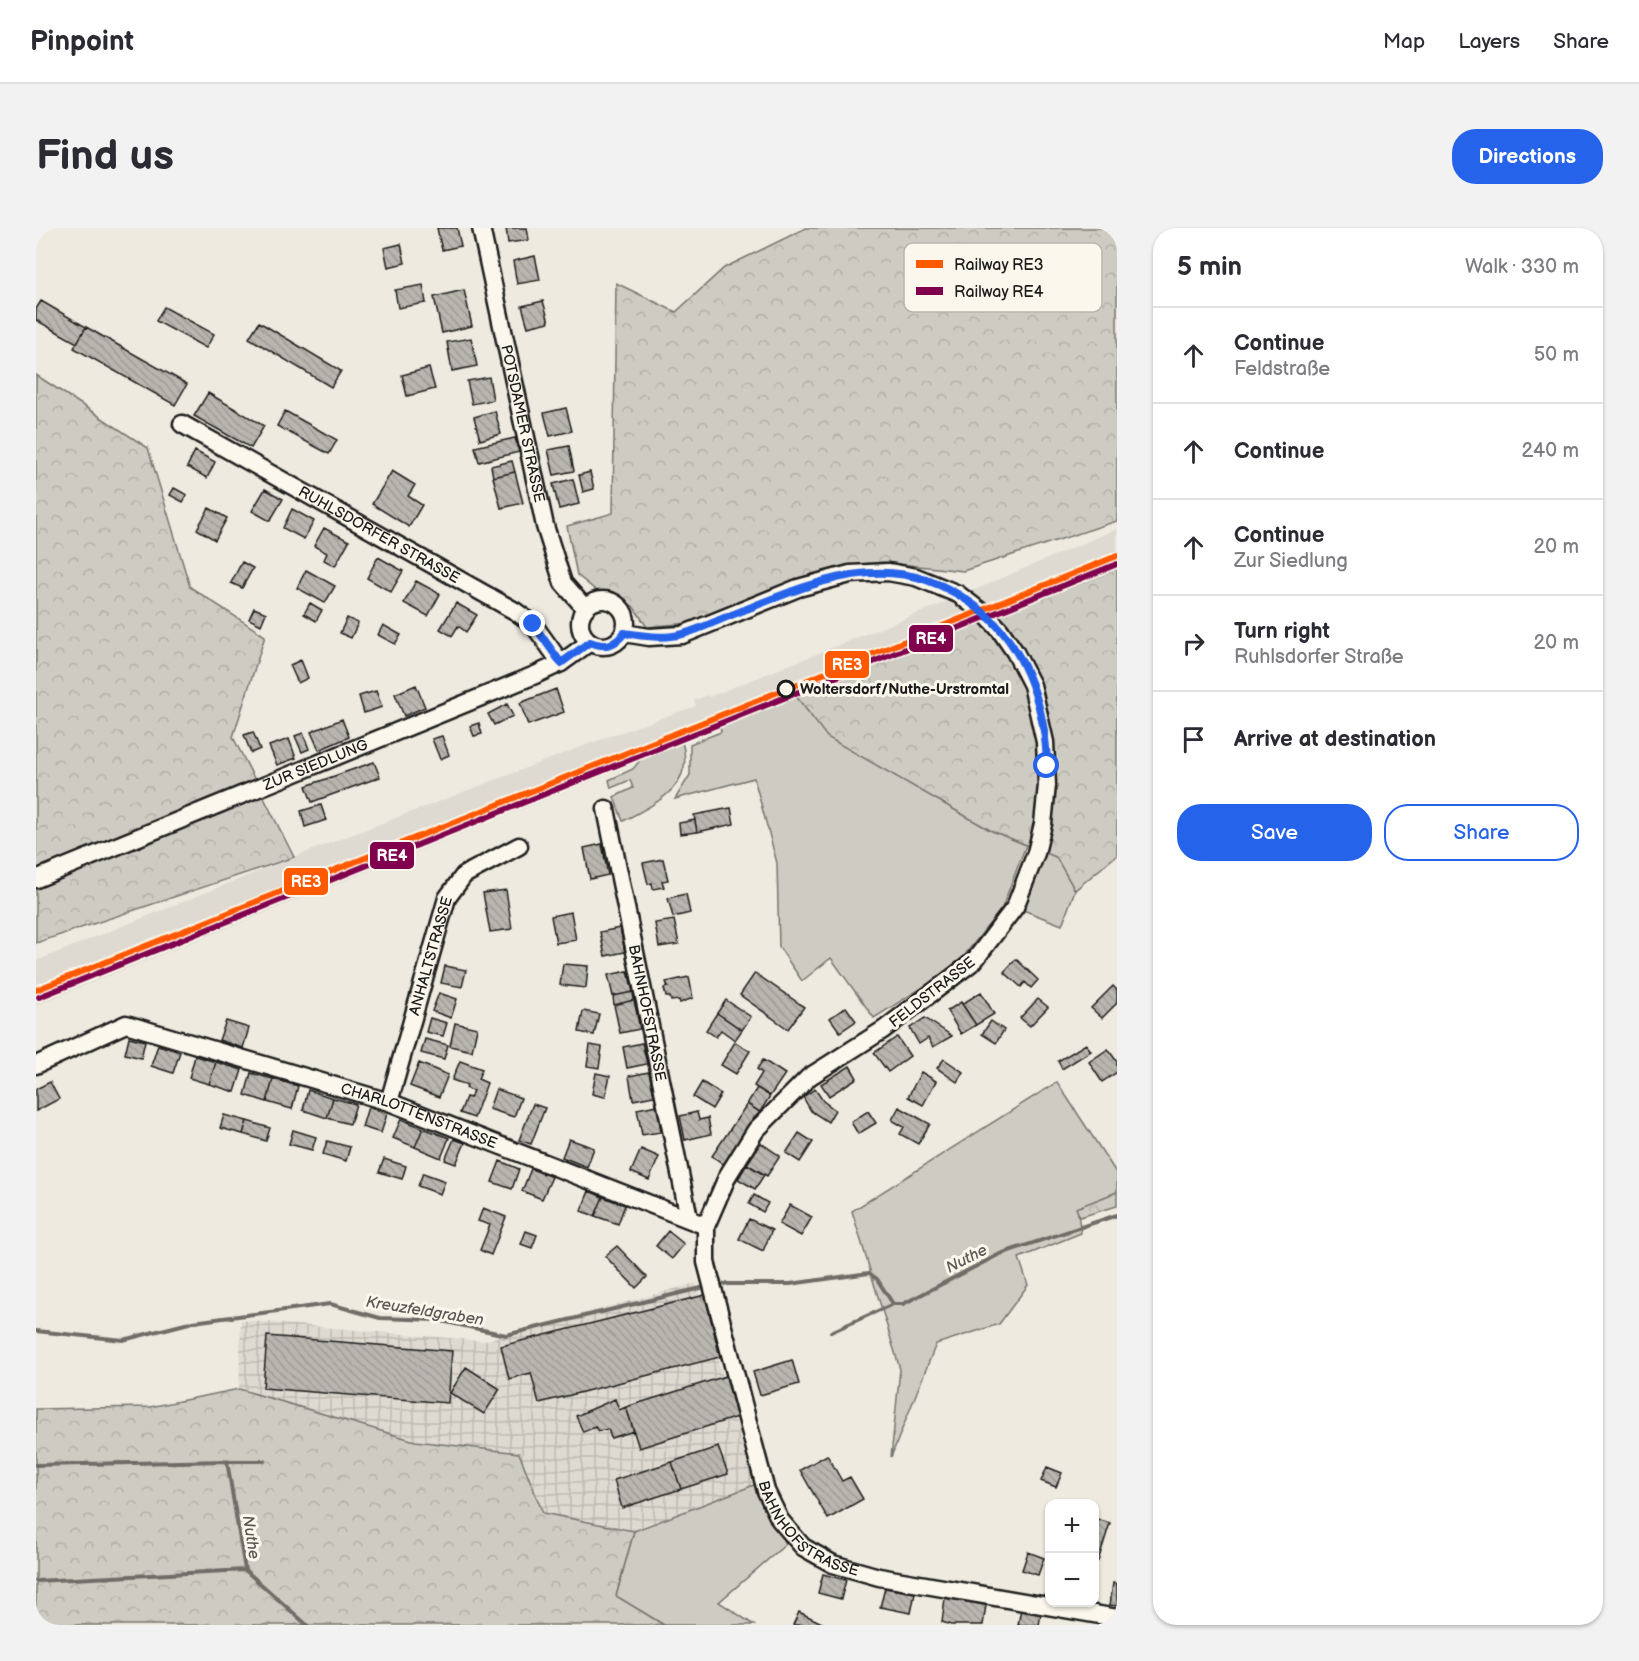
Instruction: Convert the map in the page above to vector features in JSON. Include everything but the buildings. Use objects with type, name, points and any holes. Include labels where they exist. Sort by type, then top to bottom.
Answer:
[{"type":"street","name":"POTSDAMER STRASSE","points":[[481,228],[545,526],[563,583],[585,608]]},
{"type":"street","name":"RUHLSDORFER STRASSE","points":[[182,424],[515,611],[533,624],[561,663]]},
{"type":"street","name":"FELDSTRASSE","points":[[624,633],[649,637],[682,635],[798,588],[836,577],[870,572],[905,574],[941,586],[971,603],[1000,630],[1023,666],[1035,694],[1043,728],[1047,785],[1036,853],[1015,908],[974,961],[883,1030],[809,1077],[756,1130],[728,1175],[706,1226]]},
{"type":"street","points":[[599,600],[613,602],[624,612],[626,626],[624,633],[612,644],[597,645],[590,642],[581,629],[580,621],[585,608],[599,600]]},
{"type":"street","name":"ZUR SIEDLUNG","points":[[36,879],[561,663],[590,642]]},
{"type":"street","name":"BAHNHOFSTRASSE","points":[[606,809],[688,1218]]},
{"type":"street","name":"ANHALTSTRASSE","points":[[389,1102],[447,898],[464,875],[519,846]]},
{"type":"street","name":"CHARLOTTENSTRASSE","points":[[36,1065],[126,1024],[389,1102],[706,1226]]},
{"type":"street","name":"BAHNHOFSTRASSE","points":[[706,1226],[706,1262],[766,1491],[780,1520],[803,1547],[833,1564],[879,1577],[1117,1618]]},
{"type":"shaded area","points":[[1117,529],[1117,569],[36,1005],[36,961],[294,857],[607,737],[696,706],[694,700],[708,695],[709,697],[939,605]]},
{"type":"shaded area","points":[[696,1283],[754,1485],[634,1531],[543,1513],[519,1453],[415,1441],[239,1389],[241,1320],[483,1341]]},
{"type":"green space","points":[[806,228],[1117,228],[1117,521],[963,571],[883,562],[843,566],[770,589],[688,623],[647,627],[633,606],[603,596],[577,575],[567,526],[613,513],[616,283],[676,312],[724,268]]},
{"type":"green space","points":[[36,375],[148,448],[190,587],[265,636],[233,737],[294,857],[36,943]]},
{"type":"green space","points":[[1117,569],[1117,855],[1075,890],[1056,857],[990,830],[827,737],[796,696]]},
{"type":"green space","points":[[796,696],[828,737],[990,830],[1026,845],[1002,908],[955,967],[874,1018],[831,958],[802,981],[779,947],[777,863],[754,778],[675,799],[690,775],[690,744],[721,732],[720,727]]},
{"type":"green space","points":[[682,742],[685,757],[683,771],[678,782],[670,792],[648,808],[623,821],[614,797],[633,788],[630,780],[611,788],[609,780],[633,769],[641,759]]},
{"type":"green space","points":[[1044,852],[1056,857],[1075,890],[1062,925],[1023,910]]},
{"type":"green space","points":[[1057,1082],[1117,1174],[1117,1192],[1077,1208],[1081,1233],[1019,1258],[1028,1285],[999,1324],[936,1344],[891,1457],[900,1369],[852,1211]]},
{"type":"green space","points":[[1117,1192],[1117,1206],[1080,1217],[1076,1208]]},
{"type":"green space","points":[[239,1389],[415,1441],[519,1453],[543,1513],[634,1531],[616,1596],[664,1625],[36,1625],[36,1409],[150,1407]]},
{"type":"green space","points":[[754,1485],[786,1544],[719,1602],[754,1625],[664,1625],[616,1596],[634,1531]]},
{"type":"waterway","name":"Nuthe","points":[[831,1332],[893,1304],[903,1304],[1000,1254],[1117,1215]]},
{"type":"waterway","name":"Kreuzfeldgraben","points":[[724,1284],[790,1284],[869,1273],[877,1279],[893,1304]]},
{"type":"waterway","name":"Kreuzfeldgraben","points":[[36,1331],[123,1340],[193,1322],[330,1304],[380,1318],[437,1320],[506,1335],[701,1288]]},
{"type":"waterway","name":"Nuthe","points":[[227,1461],[264,1461]]},
{"type":"waterway","name":"Nuthe","points":[[36,1465],[227,1461],[245,1570],[307,1625]]},
{"type":"waterway","points":[[36,1581],[245,1570]]},
{"type":"rail line","name":"RE3","points":[[36,990],[1117,556]]},
{"type":"rail line","name":"RE4","points":[[39,997],[1117,564]]},
{"type":"place","name":"Woltersdorf/Nuthe-Urstromtal","points":[[786,689]]},
{"type":"route","points":[[533,624],[561,663],[590,642],[605,646],[619,640],[624,633],[649,637],[682,635],[798,588],[836,577],[860,572],[879,572],[916,577],[958,594],[987,616],[1000,630],[1015,652],[1032,685],[1043,728],[1047,766]]}]
